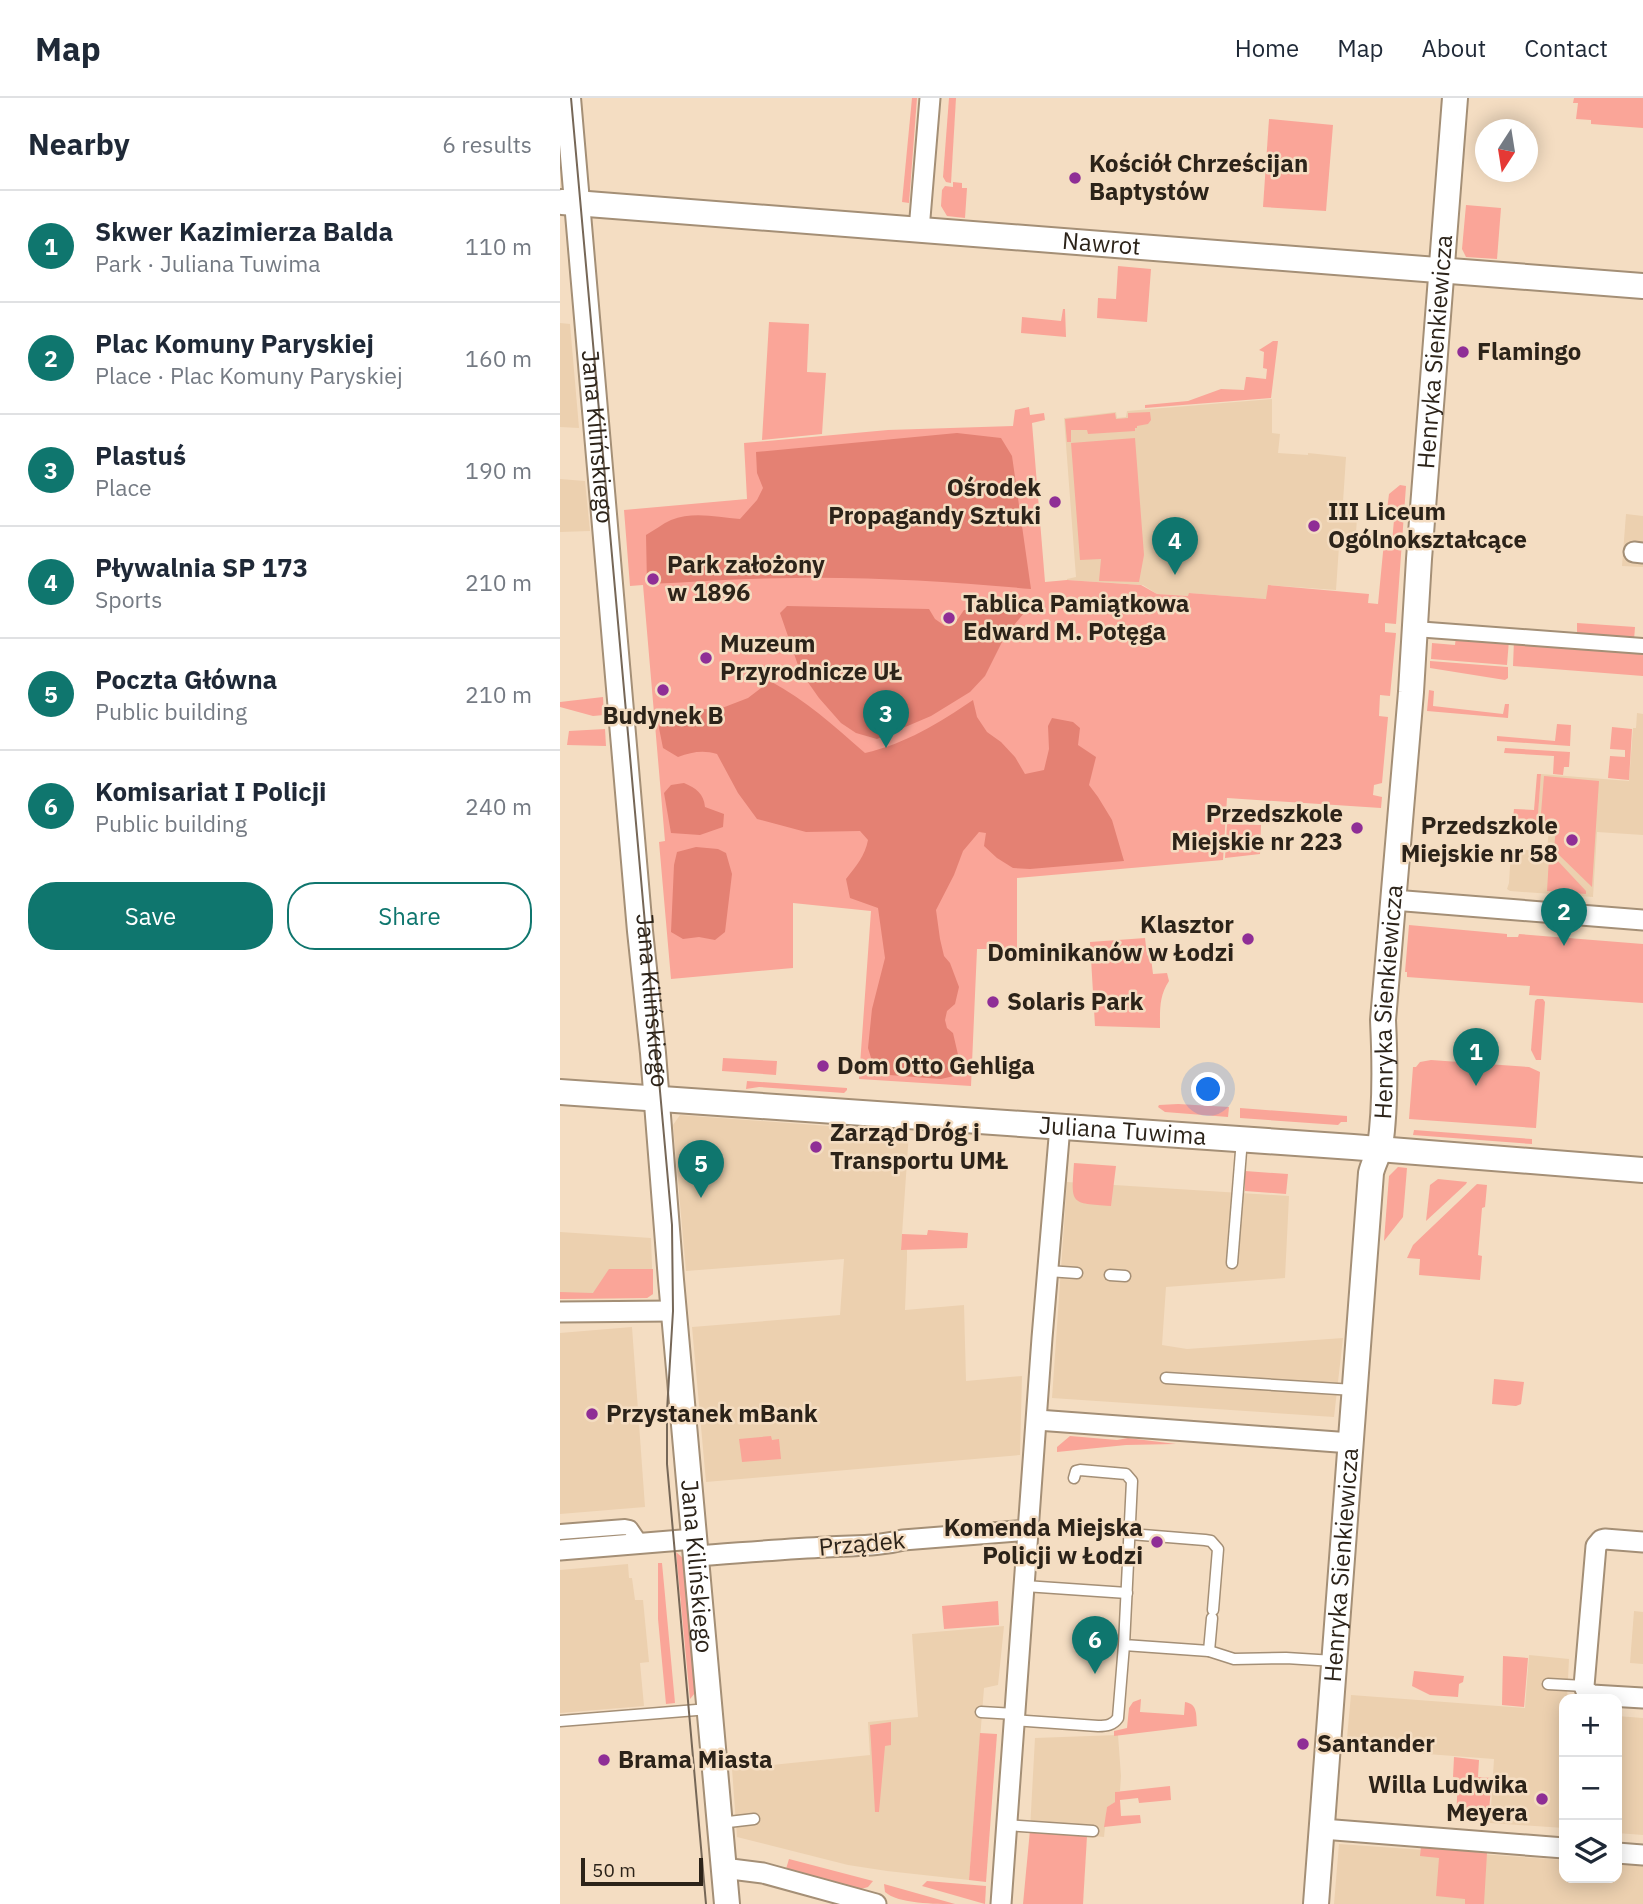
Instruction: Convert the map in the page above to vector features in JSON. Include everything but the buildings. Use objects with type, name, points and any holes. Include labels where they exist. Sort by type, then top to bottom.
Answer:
[{"type":"street","name":"Jana Kilińskiego","points":[[568,98],[568,203],[648,989],[673,1311],[727,1904]]},
{"type":"street","points":[[919,230],[930,98]]},
{"type":"street","name":"Henryka Sienkiewicza","points":[[1316,1904],[1371,1173],[1379,1149],[1386,1053],[1383,1020],[1455,98]]},
{"type":"street","name":"Nawrot","points":[[568,203],[1643,286]]},
{"type":"street","points":[[1415,629],[1643,646]]},
{"type":"street","points":[[1393,900],[1643,920]]},
{"type":"street","name":"Juliana Tuwima","points":[[560,1092],[1242,1139],[1643,1170]]},
{"type":"street","points":[[1001,1904],[1060,1126]]},
{"type":"street","points":[[560,1312],[673,1311]]},
{"type":"street","points":[[1037,1420],[1351,1443]]},
{"type":"street","points":[[560,1532],[625,1527],[630,1528],[641,1544]]},
{"type":"street","name":"Prządek","points":[[560,1550],[641,1544],[695,1548],[862,1547],[1029,1530]]},
{"type":"street","points":[[1590,1694],[1584,1686],[1595,1546],[1605,1539],[1643,1542]]},
{"type":"street","points":[[1622,1698],[1643,1698]]},
{"type":"street","points":[[1322,1829],[1559,1848]]},
{"type":"street","points":[[1622,1853],[1643,1855]]},
{"type":"street","points":[[723,1868],[763,1873],[876,1904]]},
{"type":"lane","points":[[1232,1264],[1242,1139]]},
{"type":"lane","points":[[1048,1271],[1077,1273]]},
{"type":"lane","points":[[1110,1275],[1125,1276]]},
{"type":"lane","points":[[1166,1377],[1355,1390]]},
{"type":"lane","points":[[981,1712],[1098,1726],[1115,1723],[1118,1717],[1132,1481],[1126,1474],[1080,1470],[1076,1471],[1074,1478]]},
{"type":"lane","points":[[1130,1534],[1205,1539],[1218,1549],[1209,1651]]},
{"type":"lane","points":[[1025,1587],[1127,1592]]},
{"type":"lane","points":[[1124,1645],[1209,1651],[1234,1659],[1334,1661]]},
{"type":"lane","points":[[1548,1684],[1584,1686]]},
{"type":"lane","points":[[560,1721],[709,1709]]},
{"type":"lane","points":[[719,1823],[754,1819]]},
{"type":"lane","points":[[1006,1825],[1093,1831]]},
{"type":"shaded area","points":[[912,98],[917,98],[909,203],[902,202]]},
{"type":"shaded area","points":[[949,98],[956,98],[951,183],[946,182],[943,177]]},
{"type":"shaded area","points":[[1574,98],[1643,98],[1643,128],[1591,124],[1591,120],[1576,119],[1578,103],[1573,103]]},
{"type":"shaded area","points":[[1269,119],[1333,125],[1326,211],[1263,207]]},
{"type":"shaded area","points":[[953,182],[962,183],[962,188],[967,188],[965,218],[947,216],[941,206],[942,190],[945,186],[953,187]]},
{"type":"shaded area","points":[[1466,205],[1501,208],[1497,259],[1466,257],[1462,249]]},
{"type":"shaded area","points":[[1118,266],[1151,269],[1147,322],[1097,318],[1098,298],[1116,299]]},
{"type":"shaded area","points":[[1063,309],[1066,337],[1021,333],[1022,317],[1061,321]]},
{"type":"shaded area","points":[[769,322],[809,324],[807,372],[826,373],[822,434],[762,440]]},
{"type":"shaded area","points":[[560,323],[570,324],[579,428],[560,427]]},
{"type":"shaded area","points":[[1273,341],[1278,341],[1271,398],[1145,408],[1145,405],[1188,401],[1221,389],[1244,390],[1246,377],[1266,379],[1267,369],[1263,368],[1264,352],[1259,350]]},
{"type":"shaded area","points":[[1272,399],[1272,433],[1280,434],[1278,453],[1346,457],[1343,502],[1358,504],[1355,547],[1339,546],[1336,590],[1268,585],[1267,599],[1189,593],[1189,596],[1157,594],[1143,585],[1067,580],[1076,577],[1064,418],[1116,412],[1117,418],[1126,417],[1127,411]]},
{"type":"shaded area","points":[[1029,407],[1030,415],[1044,413],[1045,420],[1032,423],[1045,582],[1067,580],[1141,585],[1157,594],[1188,596],[1189,593],[1266,599],[1268,585],[1369,594],[1368,603],[1378,604],[1384,542],[1392,542],[1394,520],[1386,518],[1389,494],[1400,485],[1406,486],[1396,624],[1385,623],[1385,632],[1396,633],[1390,696],[1380,695],[1379,716],[1388,717],[1382,783],[1374,785],[1373,795],[1382,797],[1381,808],[1227,798],[1223,860],[1017,878],[1017,949],[977,949],[971,1086],[859,1079],[871,911],[793,903],[793,968],[671,979],[659,842],[665,841],[643,585],[630,586],[624,510],[747,499],[744,443],[888,430],[1013,426],[1015,410]]},
{"type":"shaded area","points":[[1150,412],[1151,420],[1148,424],[1137,426],[1135,431],[1088,434],[1087,430],[1071,430],[1071,442],[1067,442],[1065,419],[1115,413],[1116,419],[1128,418],[1128,413]]},
{"type":"shaded area","points":[[957,433],[1001,438],[1012,456],[1031,589],[914,580],[826,578],[647,584],[646,535],[679,517],[705,515],[740,519],[757,500],[763,488],[757,473],[756,452]]},
{"type":"shaded area","points":[[1135,438],[1144,555],[1139,582],[1099,581],[1101,559],[1080,560],[1071,443]]},
{"type":"shaded area","points":[[560,479],[585,481],[590,531],[560,532]]},
{"type":"shaded area","points":[[1626,514],[1643,516],[1643,567],[1622,566]]},
{"type":"shaded area","points":[[787,606],[929,609],[935,619],[945,626],[955,623],[964,610],[1024,613],[1005,636],[985,676],[970,692],[931,716],[877,739],[856,733],[841,723],[800,671],[780,613]]},
{"type":"shaded area","points":[[1577,623],[1635,627],[1634,640],[1577,635]]},
{"type":"shaded area","points":[[1456,636],[1509,640],[1507,665],[1431,659],[1432,643],[1455,645]]},
{"type":"shaded area","points":[[1514,640],[1523,641],[1524,645],[1543,646],[1544,643],[1559,644],[1560,648],[1580,649],[1581,646],[1588,646],[1589,650],[1632,650],[1632,653],[1643,654],[1643,676],[1513,666]]},
{"type":"shaded area","points":[[1430,661],[1508,667],[1508,678],[1505,680],[1430,668]]},
{"type":"shaded area","points":[[770,681],[808,705],[865,753],[921,732],[973,700],[977,717],[987,732],[1015,757],[1025,774],[1044,770],[1049,749],[1048,726],[1052,718],[1073,722],[1080,728],[1078,745],[1096,757],[1089,785],[1112,820],[1124,861],[1013,868],[984,846],[986,833],[979,832],[963,851],[936,910],[944,956],[950,963],[959,987],[955,1004],[947,1011],[945,1020],[947,1028],[953,1033],[959,1059],[954,1076],[941,1079],[876,1074],[868,1048],[872,1009],[885,958],[878,908],[850,898],[846,879],[857,865],[868,840],[860,831],[806,832],[757,819],[738,793],[717,754],[698,752],[678,757],[663,748],[659,728],[661,712],[722,708],[748,698]]},
{"type":"shaded area","points":[[1429,690],[1434,691],[1433,706],[1503,714],[1505,704],[1509,704],[1508,718],[1427,711]]},
{"type":"shaded area","points":[[603,697],[604,715],[593,716],[560,707],[560,702]]},
{"type":"shaded area","name":"Przedszkole Miejskie nr 58","points":[[1637,713],[1643,714],[1643,835],[1597,832],[1593,897],[1507,889],[1511,849],[1547,851],[1549,829],[1537,828],[1541,774],[1629,781],[1633,728],[1636,728]]},
{"type":"shaded area","points":[[1557,724],[1571,725],[1570,746],[1497,741],[1497,736],[1555,741]]},
{"type":"shaded area","points":[[1612,727],[1632,729],[1629,780],[1608,778],[1610,756],[1625,757],[1625,750],[1610,749]]},
{"type":"shaded area","points":[[605,729],[606,746],[567,745],[569,731]]},
{"type":"shaded area","points":[[1505,748],[1570,752],[1569,767],[1564,767],[1563,775],[1553,774],[1554,756],[1504,753]]},
{"type":"shaded area","points":[[1537,774],[1541,774],[1537,828],[1512,826],[1514,809],[1534,810]]},
{"type":"shaded area","points":[[1544,776],[1599,781],[1592,887],[1554,849],[1556,828],[1540,826]]},
{"type":"shaded area","points":[[684,783],[699,792],[705,807],[724,814],[723,827],[700,835],[671,833],[664,793],[671,785]]},
{"type":"shaded area","points":[[1227,824],[1261,825],[1260,854],[1225,858]]},
{"type":"shaded area","points":[[696,847],[718,849],[726,853],[732,874],[725,932],[715,940],[699,937],[683,939],[671,932],[677,852]]},
{"type":"shaded area","points":[[1549,858],[1556,859],[1586,894],[1547,891]]},
{"type":"shaded area","points":[[1409,925],[1507,934],[1507,937],[1518,937],[1519,934],[1643,944],[1643,1003],[1529,995],[1530,986],[1407,977],[1405,972]]},
{"type":"shaded area","points":[[1145,938],[1153,974],[1167,973],[1169,981],[1162,998],[1160,1028],[1095,1026],[1090,942]]},
{"type":"shaded area","points":[[1537,999],[1543,999],[1545,1002],[1541,1060],[1536,1060],[1531,1050]]},
{"type":"shaded area","points":[[723,1058],[777,1061],[776,1075],[722,1071]]},
{"type":"shaded area","points":[[1431,1060],[1529,1067],[1540,1072],[1536,1128],[1409,1119],[1413,1067],[1420,1062]]},
{"type":"shaded area","points":[[747,1081],[847,1090],[844,1093],[759,1087],[746,1089]]},
{"type":"shaded area","points":[[1178,1104],[1229,1107],[1228,1117],[1165,1112],[1158,1107]]},
{"type":"shaded area","points":[[1240,1108],[1347,1116],[1347,1122],[1338,1125],[1240,1118]]},
{"type":"shaded area","points":[[680,1115],[909,1132],[901,1249],[907,1250],[905,1310],[964,1305],[966,1381],[1022,1376],[1020,1455],[706,1482],[692,1327],[840,1315],[844,1259],[686,1271],[673,1125]]},
{"type":"shaded area","points":[[1414,1130],[1532,1139],[1532,1144],[1413,1135]]},
{"type":"shaded area","points":[[1074,1163],[1116,1166],[1111,1206],[1088,1204],[1076,1199],[1073,1187]]},
{"type":"shaded area","points":[[1398,1167],[1407,1168],[1403,1217],[1384,1241],[1389,1176]]},
{"type":"shaded area","points":[[1245,1171],[1288,1174],[1286,1194],[1245,1191]]},
{"type":"shaded area","points":[[1438,1179],[1467,1182],[1426,1221],[1430,1185]]},
{"type":"shaded area","points":[[1067,1182],[1289,1196],[1285,1278],[1166,1287],[1162,1345],[1187,1349],[1343,1338],[1334,1417],[1052,1398]]},
{"type":"shaded area","points":[[1477,1184],[1487,1185],[1478,1255],[1482,1256],[1480,1280],[1419,1275],[1420,1259],[1407,1258],[1413,1245]]},
{"type":"shaded area","points":[[928,1230],[968,1233],[967,1248],[901,1250],[902,1234],[927,1235]]},
{"type":"shaded area","points":[[560,1232],[651,1238],[653,1294],[647,1298],[560,1299]]},
{"type":"shaded area","points":[[609,1269],[653,1269],[653,1294],[647,1298],[560,1299],[560,1292],[593,1293]]},
{"type":"shaded area","name":"Przystanek mBank","points":[[632,1327],[645,1507],[560,1514],[560,1333]]},
{"type":"shaded area","points":[[1494,1379],[1524,1382],[1521,1404],[1492,1404]]},
{"type":"shaded area","points":[[771,1436],[772,1440],[779,1439],[781,1459],[742,1462],[739,1439]]},
{"type":"shaded area","points":[[1070,1436],[1117,1440],[1128,1438],[1176,1444],[1126,1445],[1057,1452],[1057,1447]]},
{"type":"shaded area","points":[[676,1552],[685,1560],[697,1686],[690,1699]]},
{"type":"shaded area","points":[[658,1563],[662,1563],[675,1703],[666,1704],[658,1619]]},
{"type":"shaded area","points":[[628,1564],[635,1600],[643,1600],[649,1662],[640,1663],[644,1706],[560,1713],[560,1570]]},
{"type":"shaded area","points":[[998,1601],[999,1625],[944,1629],[942,1606]]},
{"type":"shaded area","points":[[1634,1611],[1643,1612],[1643,1664],[1630,1663]]},
{"type":"shaded area","points":[[1004,1626],[998,1685],[984,1688],[969,1880],[848,1865],[737,1837],[732,1769],[870,1755],[868,1722],[918,1717],[912,1634]]},
{"type":"shaded area","points":[[1529,1655],[1569,1659],[1567,1694],[1559,1694],[1559,1828],[1490,1823],[1494,1759],[1346,1748],[1351,1695],[1525,1708]]},
{"type":"shaded area","points":[[1503,1656],[1528,1658],[1524,1707],[1502,1705]]},
{"type":"shaded area","points":[[1414,1671],[1464,1676],[1463,1682],[1459,1684],[1458,1697],[1430,1695],[1412,1686]]},
{"type":"shaded area","points":[[1141,1699],[1140,1712],[1184,1715],[1185,1702],[1189,1703],[1196,1711],[1197,1726],[1114,1736],[1114,1731],[1127,1728],[1129,1708],[1133,1702]]},
{"type":"shaded area","points":[[1622,1716],[1643,1718],[1643,1835],[1622,1833]]},
{"type":"shaded area","points":[[891,1722],[891,1745],[885,1746],[879,1812],[875,1812],[870,1725]]},
{"type":"shaded area","points":[[980,1733],[997,1734],[986,1882],[969,1880]]},
{"type":"shaded area","points":[[1118,1735],[1120,1791],[1116,1792],[1115,1802],[1107,1807],[1104,1837],[1030,1830],[1035,1738]]},
{"type":"shaded area","points":[[1454,1757],[1479,1760],[1478,1777],[1492,1778],[1488,1821],[1456,1819],[1458,1778],[1453,1777]]},
{"type":"shaded area","points":[[1170,1786],[1171,1800],[1139,1803],[1138,1798],[1120,1800],[1121,1816],[1140,1815],[1141,1823],[1104,1827],[1107,1807],[1115,1802],[1115,1792]]},
{"type":"shaded area","points":[[1030,1830],[1087,1836],[1083,1904],[1023,1904]]},
{"type":"shaded area","points":[[1339,1844],[1559,1860],[1559,1883],[1622,1883],[1622,1864],[1643,1866],[1643,1904],[1334,1904]]},
{"type":"shaded area","points":[[1421,1847],[1487,1853],[1484,1904],[1465,1904],[1465,1899],[1436,1896],[1439,1858],[1420,1856]]},
{"type":"shaded area","points":[[789,1859],[873,1881],[868,1887],[861,1889],[786,1869]]},
{"type":"shaded area","points":[[927,1881],[986,1886],[985,1904],[922,1886]]},
{"type":"shaded area","points":[[884,1884],[955,1904],[899,1899],[885,1892]]},
{"type":"tram line","points":[[571,98],[672,1225],[673,1311],[667,1464],[706,1904]]},
{"type":"place","name":"Kościół Chrześcijan Baptystów","points":[[1075,178]]},
{"type":"place","name":"Flamingo","points":[[1463,352]]},
{"type":"place","name":"Ośrodek Propagandy Sztuki","points":[[1055,502]]},
{"type":"place","name":"III Liceum Ogólnokształcące","points":[[1314,526]]},
{"type":"place","name":"Pływalnia SP 173","points":[[1175,575]]},
{"type":"place","name":"Park założony w 1896","points":[[653,579]]},
{"type":"place","name":"Tablica Pamiątkowa Edward M. Potęga","points":[[949,618]]},
{"type":"place","name":"Muzeum Przyrodnicze UŁ","points":[[706,658]]},
{"type":"place","name":"Budynek B","points":[[663,690]]},
{"type":"place","name":"Plastuś","points":[[886,748]]},
{"type":"place","name":"Przedszkole Miejskie nr 223","points":[[1357,828]]},
{"type":"place","name":"Przedszkole Miejskie nr 58","points":[[1572,840]]},
{"type":"place","name":"Klasztor Dominikanów w Łodzi","points":[[1248,939]]},
{"type":"place","name":"Plac Komuny Paryskiej","points":[[1564,946]]},
{"type":"place","name":"Solaris Park","points":[[993,1002]]},
{"type":"place","name":"Dom Otto Gehliga","points":[[823,1066]]},
{"type":"place","name":"Skwer Kazimierza Balda","points":[[1476,1086]]},
{"type":"place","name":"Zarząd Dróg i Transportu UMŁ","points":[[816,1147]]},
{"type":"place","name":"Poczta Główna","points":[[701,1198]]},
{"type":"place","name":"Przystanek mBank","points":[[592,1414]]},
{"type":"place","name":"Komenda Miejska Policji w Łodzi","points":[[1157,1542]]},
{"type":"place","name":"Komisariat I Policji","points":[[1095,1674]]},
{"type":"place","name":"Santander","points":[[1303,1744]]},
{"type":"place","name":"Brama Miasta","points":[[604,1760]]},
{"type":"place","name":"Willa Ludwika Meyera","points":[[1542,1799]]}]
